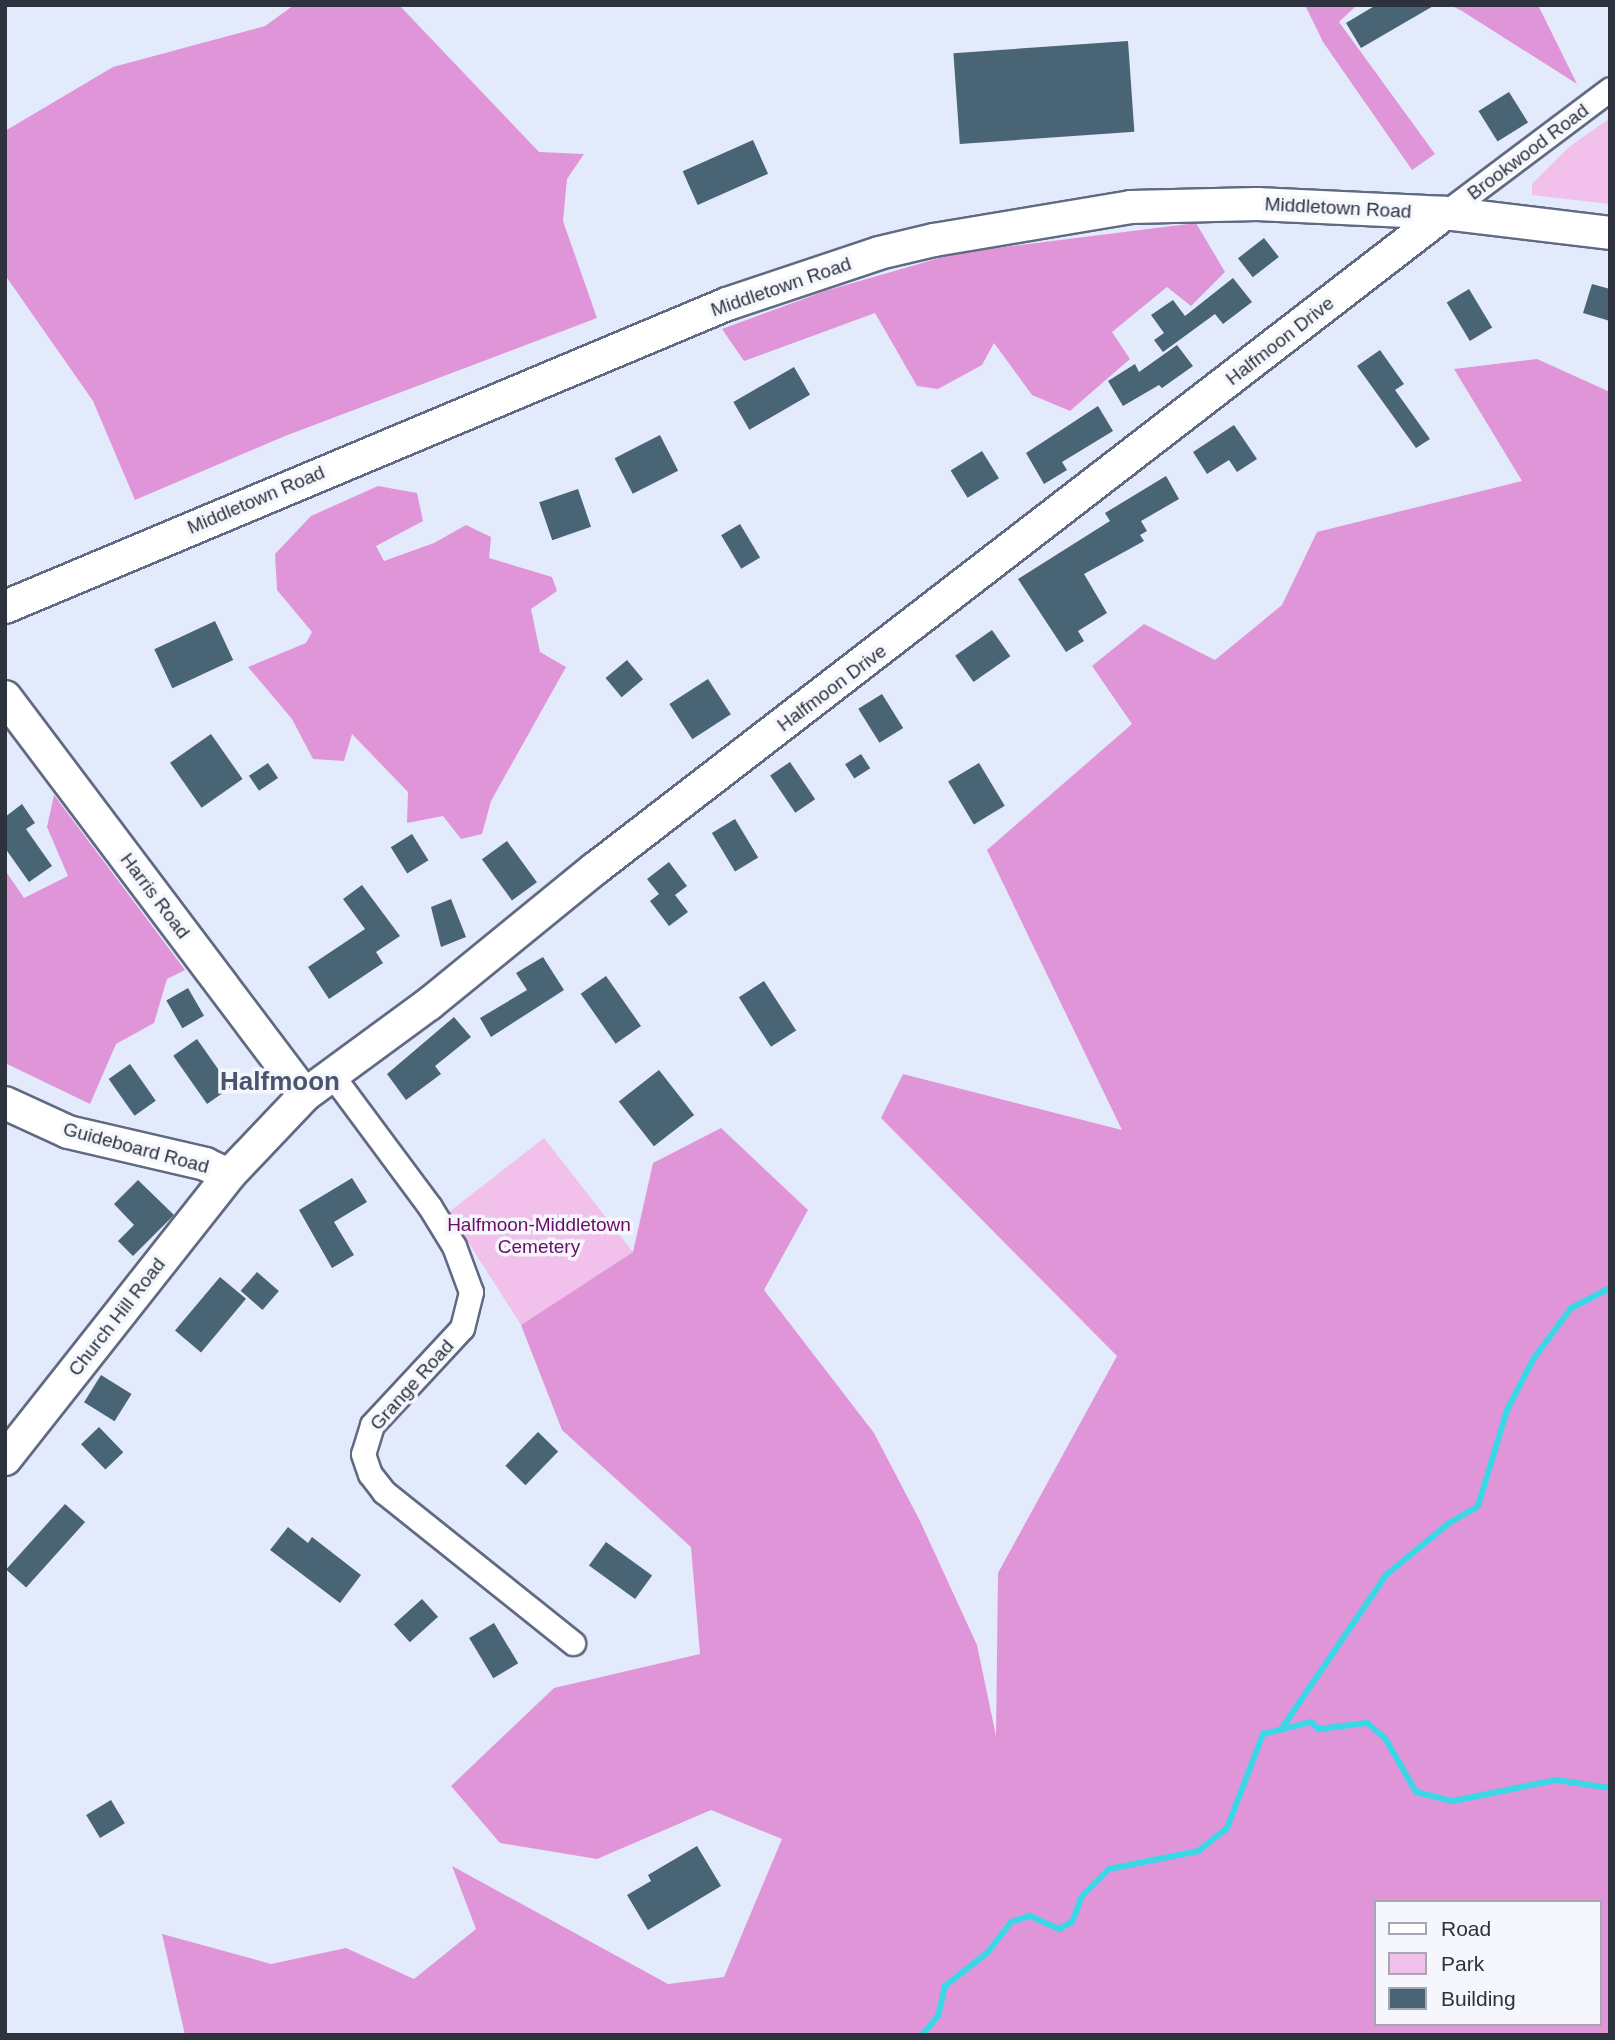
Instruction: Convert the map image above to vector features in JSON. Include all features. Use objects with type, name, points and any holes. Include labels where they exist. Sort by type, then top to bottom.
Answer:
[{"type":"street","name":"Brookwood Road","points":[[1445,214],[1610,89]]},
{"type":"street","name":"Middletown Road","points":[[5,607],[727,304],[880,253],[976,230],[1131,207],[1256,204],[1445,214],[1610,233]]},
{"type":"street","name":"Halfmoon Drive","points":[[229,1175],[306,1095],[1445,214]]},
{"type":"street","name":"Harris Road","points":[[5,696],[306,1095]]},
{"type":"street","name":"Grange Road","points":[[332,1075],[430,1207],[454,1246],[471,1293],[462,1328],[372,1425],[363,1454],[370,1474],[384,1492],[573,1643]]},
{"type":"street","name":"Guideboard Road","points":[[5,1103],[68,1132],[205,1164],[229,1175]]},
{"type":"street","name":"Church Hill Road","points":[[5,1459],[229,1175]]},
{"type":"green space","points":[[1610,118],[1610,204],[1532,195],[1532,184],[1569,147]]},
{"type":"green space","name":"Halfmoon-Middletown Cemetery","points":[[544,1138],[633,1252],[521,1325],[449,1212]]},
{"type":"shaded area","points":[[294,5],[399,5],[539,152],[584,154],[567,179],[563,221],[597,318],[285,436],[135,500],[93,401],[5,275],[5,131],[113,67],[265,26]]},
{"type":"shaded area","points":[[1305,5],[1357,5],[1339,22],[1435,154],[1412,170],[1323,42]]},
{"type":"shaded area","points":[[1450,5],[1538,5],[1577,84],[1462,11]]},
{"type":"shaded area","points":[[1196,223],[1225,272],[1191,306],[1167,287],[1112,332],[1130,359],[1070,411],[1032,395],[994,343],[982,365],[938,389],[917,386],[875,313],[744,361],[722,329],[825,291],[957,253]]},
{"type":"shaded area","points":[[1537,359],[1610,392],[1610,2035],[185,2035],[162,1934],[271,1964],[346,1948],[414,1979],[476,1929],[452,1866],[668,1984],[724,1977],[782,1839],[711,1810],[597,1859],[500,1843],[451,1786],[554,1688],[700,1654],[691,1547],[562,1430],[521,1325],[633,1252],[653,1163],[721,1128],[808,1210],[764,1290],[874,1433],[920,1521],[977,1645],[996,1736],[998,1573],[1117,1356],[881,1118],[903,1074],[1122,1130],[987,850],[1132,724],[1092,666],[1144,624],[1215,660],[1282,605],[1317,532],[1522,481],[1454,369]]},
{"type":"shaded area","points":[[378,486],[417,493],[423,521],[376,546],[384,561],[434,543],[466,525],[491,537],[489,558],[552,577],[557,591],[531,609],[540,652],[566,667],[491,801],[482,834],[461,839],[443,816],[407,823],[408,792],[352,734],[344,761],[313,759],[292,719],[248,667],[306,643],[312,632],[277,590],[275,554],[311,516]]},
{"type":"shaded area","points":[[54,795],[185,970],[167,979],[154,1023],[116,1044],[90,1104],[5,1063],[5,870],[24,898],[68,876],[47,827]]},
{"type":"building","points":[[1376,5],[1435,5],[1361,48],[1346,23]]},
{"type":"building","points":[[1128,41],[1134,132],[960,144],[953,53]]},
{"type":"building","points":[[1509,92],[1528,123],[1498,142],[1478,111]]},
{"type":"building","points":[[753,140],[768,174],[698,205],[683,171]]},
{"type":"building","points":[[1264,238],[1279,257],[1253,277],[1238,258]]},
{"type":"building","points":[[1233,278],[1252,302],[1223,324],[1215,314],[1163,352],[1154,340],[1164,333],[1151,315],[1173,300],[1185,316]]},
{"type":"building","points":[[1592,284],[1610,289],[1610,321],[1583,313]]},
{"type":"building","points":[[1469,289],[1492,328],[1470,341],[1447,302]]},
{"type":"building","points":[[1177,345],[1193,366],[1162,388],[1159,385],[1123,406],[1108,381],[1135,364],[1139,372]]},
{"type":"building","points":[[1380,350],[1404,384],[1395,390],[1430,439],[1416,448],[1357,366]]},
{"type":"building","points":[[794,367],[810,395],[749,430],[733,402]]},
{"type":"building","points":[[1098,406],[1113,431],[1062,462],[1067,470],[1044,484],[1026,453]]},
{"type":"building","points":[[1234,425],[1257,459],[1237,472],[1229,460],[1207,474],[1193,452]]},
{"type":"building","points":[[660,435],[678,471],[633,494],[615,458]]},
{"type":"building","points":[[982,451],[999,478],[968,498],[951,471]]},
{"type":"building","points":[[1166,476],[1179,499],[1141,521],[1147,531],[1140,535],[1144,541],[1084,574],[1107,613],[1078,631],[1084,641],[1066,652],[1018,579],[1110,521],[1105,513]]},
{"type":"building","points":[[578,489],[591,527],[552,540],[539,502]]},
{"type":"building","points":[[740,524],[760,557],[741,569],[721,535]]},
{"type":"building","points":[[215,621],[233,660],[172,688],[154,649]]},
{"type":"building","points":[[992,630],[1010,656],[973,682],[955,656]]},
{"type":"building","points":[[627,660],[643,679],[622,697],[606,678]]},
{"type":"building","points":[[708,679],[731,714],[692,739],[669,704]]},
{"type":"building","points":[[882,694],[903,728],[879,743],[858,709]]},
{"type":"building","points":[[211,734],[243,779],[202,808],[170,763]]},
{"type":"building","points":[[861,754],[870,768],[854,779],[845,764]]},
{"type":"building","points":[[790,762],[815,799],[795,813],[770,775]]},
{"type":"building","points":[[268,763],[278,778],[259,791],[249,776]]},
{"type":"building","points":[[979,763],[1005,806],[974,824],[948,782]]},
{"type":"building","points":[[22,804],[35,823],[26,829],[52,866],[29,882],[5,848],[5,817]]},
{"type":"building","points":[[735,819],[758,858],[735,871],[712,833]]},
{"type":"building","points":[[412,834],[428,860],[407,874],[391,847]]},
{"type":"building","points":[[507,841],[537,882],[512,900],[482,859]]},
{"type":"building","points":[[669,862],[687,886],[675,895],[688,912],[669,926],[650,901],[659,894],[647,879]]},
{"type":"building","points":[[362,885],[400,936],[376,952],[383,963],[329,999],[308,967],[365,929],[343,899]]},
{"type":"building","points":[[451,899],[466,937],[441,947],[431,907]]},
{"type":"building","points":[[543,957],[564,990],[491,1037],[480,1018],[527,990],[516,973]]},
{"type":"building","points":[[606,976],[641,1026],[616,1044],[581,994]]},
{"type":"building","points":[[764,981],[796,1030],[771,1047],[739,997]]},
{"type":"building","points":[[188,988],[204,1016],[182,1028],[166,1000]]},
{"type":"building","points":[[454,1017],[471,1037],[435,1066],[441,1074],[406,1100],[387,1074]]},
{"type":"building","points":[[197,1039],[231,1087],[207,1104],[173,1056]]},
{"type":"building","points":[[130,1064],[156,1101],[135,1116],[109,1079]]},
{"type":"building","points":[[659,1070],[694,1115],[654,1146],[619,1101]]},
{"type":"building","points":[[352,1178],[367,1202],[334,1222],[354,1255],[332,1268],[299,1210]]},
{"type":"building","points":[[138,1180],[174,1215],[133,1256],[118,1241],[134,1225],[114,1204]]},
{"type":"building","points":[[257,1272],[279,1291],[262,1310],[241,1291]]},
{"type":"building","points":[[220,1277],[246,1299],[201,1352],[175,1331]]},
{"type":"building","points":[[101,1375],[132,1394],[115,1421],[84,1402]]},
{"type":"building","points":[[99,1427],[123,1452],[105,1470],[81,1444]]},
{"type":"building","points":[[538,1432],[558,1451],[525,1485],[505,1466]]},
{"type":"building","points":[[65,1504],[85,1522],[26,1587],[6,1569]]},
{"type":"building","points":[[288,1527],[308,1543],[312,1537],[361,1575],[340,1603],[270,1550]]},
{"type":"building","points":[[606,1542],[652,1576],[635,1599],[589,1565]]},
{"type":"building","points":[[422,1599],[438,1617],[410,1642],[394,1624]]},
{"type":"building","points":[[494,1623],[518,1663],[493,1678],[469,1638]]},
{"type":"building","points":[[111,1800],[125,1823],[100,1838],[86,1815]]},
{"type":"building","points":[[697,1846],[721,1886],[648,1930],[627,1895],[651,1881],[648,1875]]},
{"type":"waterway","points":[[1282,1728],[1386,1575],[1449,1523],[1478,1506],[1507,1410],[1534,1358],[1571,1308],[1610,1288]]},
{"type":"waterway","points":[[922,2035],[938,2016],[945,1986],[987,1953],[1011,1922],[1030,1916],[1059,1929],[1072,1922],[1082,1896],[1109,1869],[1198,1851],[1227,1828],[1263,1734],[1311,1722],[1319,1729],[1367,1723],[1385,1738],[1416,1792],[1453,1801],[1556,1780],[1610,1788]]},
{"type":"district","name":"Halfmoon","points":[[280,1082]]}]
